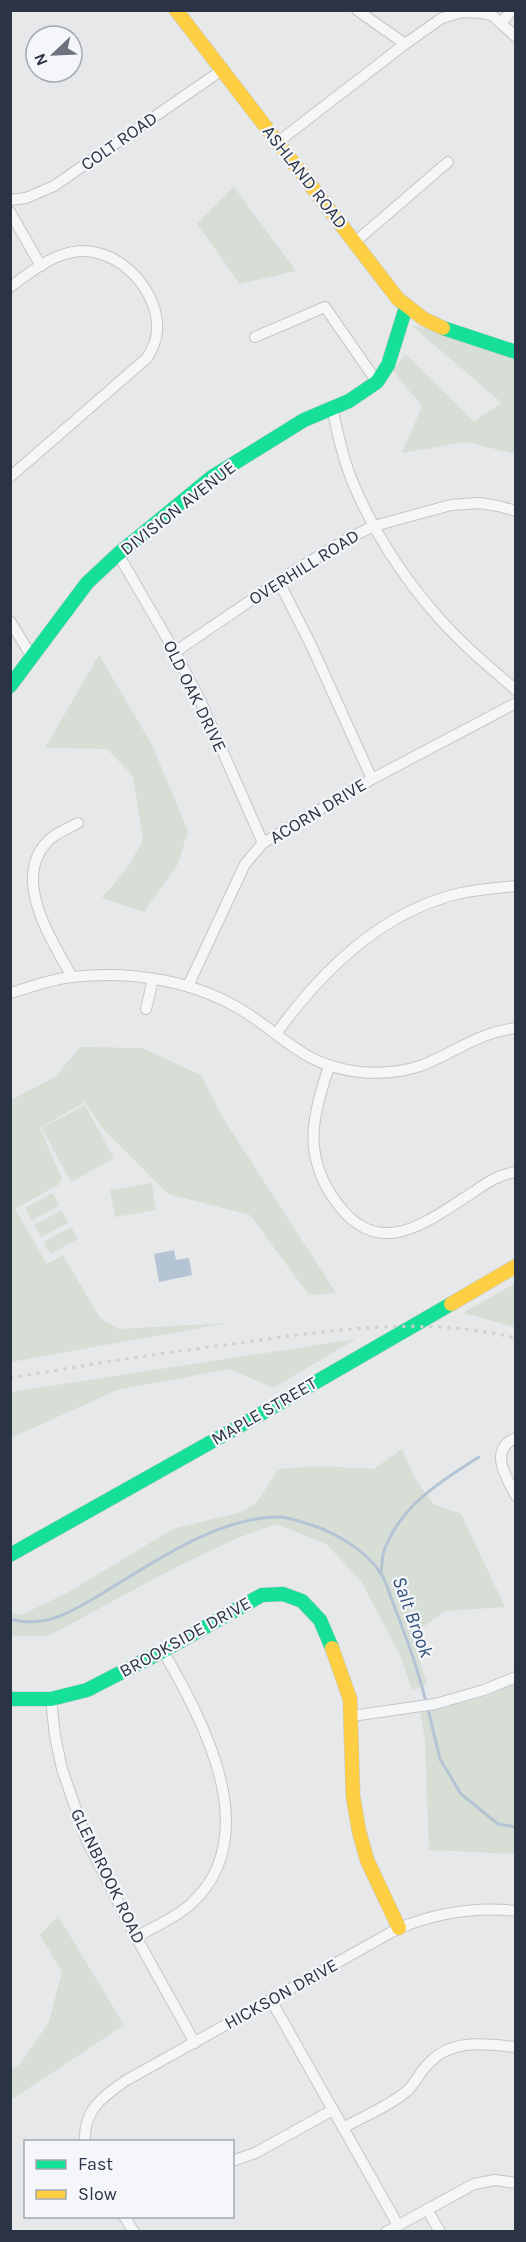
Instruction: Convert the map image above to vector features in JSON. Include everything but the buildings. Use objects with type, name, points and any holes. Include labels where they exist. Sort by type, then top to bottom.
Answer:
[{"type":"street","name":"ASHLAND ROAD","points":[[176,10],[406,307],[445,329],[516,352]]},
{"type":"street","points":[[357,10],[405,44]]},
{"type":"street","points":[[501,23],[512,10]]},
{"type":"street","points":[[278,142],[442,18],[463,12],[482,13],[493,16],[516,37]]},
{"type":"street","name":"COLT ROAD","points":[[10,200],[26,198],[54,186],[222,70]]},
{"type":"street","points":[[355,242],[448,162]]},
{"type":"street","points":[[10,212],[40,266]]},
{"type":"street","points":[[10,287],[40,266],[72,252],[96,252],[111,257],[130,272],[144,288],[156,313],[157,334],[153,348],[139,365],[10,477]]},
{"type":"street","points":[[255,337],[325,307],[377,382]]},
{"type":"street","name":"DIVISION AVENUE","points":[[10,686],[87,583],[118,554],[212,477],[304,420],[350,401],[377,382],[388,365],[406,307]]},
{"type":"street","points":[[332,407],[351,479],[374,526],[407,578],[438,617],[467,647],[516,690]]},
{"type":"street","name":"OVERHILL ROAD","points":[[175,652],[347,538],[374,526],[451,505],[479,503],[516,511]]},
{"type":"street","name":"OLD OAK DRIVE","points":[[118,554],[200,700],[263,843]]},
{"type":"street","points":[[279,582],[311,645],[372,779]]},
{"type":"street","points":[[10,621],[32,657]]},
{"type":"street","name":"ACORN DRIVE","points":[[188,986],[245,864],[263,843],[372,779],[516,703]]},
{"type":"street","points":[[72,977],[41,919],[36,906],[33,879],[44,846],[60,832],[78,823]]},
{"type":"street","points":[[276,1034],[316,982],[378,929],[438,900],[462,893],[516,886]]},
{"type":"street","points":[[10,993],[53,980],[72,977],[110,976],[153,979],[188,986],[228,1002],[276,1034],[295,1050],[313,1060],[329,1066],[371,1072],[411,1069],[482,1035],[516,1028]]},
{"type":"street","points":[[146,1009],[153,979]]},
{"type":"street","points":[[329,1066],[314,1117],[313,1140],[316,1162],[324,1184],[336,1203],[350,1218],[365,1229],[384,1234],[414,1229],[494,1178],[516,1172]]},
{"type":"street","name":"MAPLE STREET","points":[[10,1555],[236,1428],[516,1266]]},
{"type":"street","points":[[516,1438],[505,1445],[500,1463],[516,1496]]},
{"type":"street","name":"BROOKSIDE DRIVE","points":[[10,1699],[51,1700],[100,1684],[253,1599],[273,1594],[293,1597],[307,1604],[320,1620],[350,1699],[353,1796],[359,1831],[367,1860],[399,1928]]},
{"type":"street","points":[[136,1938],[180,1912],[200,1893],[215,1870],[226,1841],[225,1804],[210,1750],[195,1711],[163,1651]]},
{"type":"street","points":[[352,1716],[435,1704],[484,1690],[516,1677]]},
{"type":"street","name":"GLENBROOK ROAD","points":[[51,1700],[62,1769],[87,1841],[136,1938],[195,2043]]},
{"type":"street","name":"HICKSON DRIVE","points":[[86,2140],[87,2122],[94,2106],[125,2081],[399,1928],[446,1913],[492,1909],[516,1911]]},
{"type":"street","points":[[271,2000],[398,2224]]},
{"type":"street","points":[[343,2128],[399,2097],[409,2089],[428,2064],[445,2051],[472,2043],[516,2047]]},
{"type":"street","points":[[234,2161],[255,2153],[333,2110]]},
{"type":"street","points":[[386,2232],[460,2190],[484,2181],[504,2180],[516,2183]]},
{"type":"street","points":[[427,2209],[440,2232]]},
{"type":"street","points":[[125,2218],[134,2232]]},
{"type":"shaded area","points":[[234,187],[296,271],[240,284],[197,224]]},
{"type":"shaded area","points":[[411,325],[515,359],[515,454],[466,442],[402,453],[422,406],[393,371],[405,354],[474,421],[502,403]]},
{"type":"shaded area","points":[[99,655],[152,745],[188,831],[178,864],[144,912],[102,898],[128,867],[143,840],[133,776],[107,749],[45,748]]},
{"type":"shaded area","points":[[80,1047],[142,1048],[201,1075],[223,1118],[336,1293],[309,1295],[250,1215],[168,1194],[103,1129],[85,1102],[40,1128],[62,1179],[58,1185],[15,1209],[47,1264],[63,1255],[100,1318],[118,1329],[227,1323],[11,1362],[11,1100],[55,1077]]},
{"type":"shaded area","points":[[85,1105],[114,1158],[71,1182],[42,1128]]},
{"type":"shaded area","points":[[152,1183],[156,1210],[115,1217],[110,1190]]},
{"type":"shaded area","points":[[53,1193],[59,1206],[32,1220],[25,1208]]},
{"type":"shaded area","points":[[62,1210],[68,1223],[41,1237],[34,1225]]},
{"type":"shaded area","points":[[71,1227],[78,1239],[50,1254],[44,1242]]},
{"type":"shaded area","points":[[515,1283],[515,1327],[463,1313]]},
{"type":"shaded area","points":[[356,1339],[273,1388],[230,1369],[117,1390],[11,1438],[11,1392]]},
{"type":"shaded area","points":[[402,1449],[414,1477],[433,1504],[461,1514],[505,1607],[445,1611],[412,1635],[427,1684],[412,1690],[400,1655],[361,1581],[326,1544],[277,1524],[240,1537],[178,1566],[48,1636],[11,1636],[11,1612],[21,1615],[67,1593],[173,1529],[242,1512],[258,1501],[278,1469],[319,1466],[374,1469]]},
{"type":"shaded area","points":[[515,1684],[515,1854],[429,1850],[425,1739],[420,1713],[484,1697]]},
{"type":"shaded area","points":[[58,1916],[124,2025],[11,2100],[11,2069],[20,2064],[49,2022],[62,1972],[40,1935]]},
{"type":"water","points":[[174,1250],[176,1260],[189,1258],[192,1275],[159,1282],[154,1254]]},
{"type":"waterway","points":[[381,1574],[384,1551],[400,1521],[436,1485],[479,1457]]},
{"type":"waterway","name":"Salt Brook","points":[[10,1619],[36,1622],[48,1620],[70,1612],[165,1555],[211,1532],[258,1519],[289,1518],[321,1528],[341,1538],[359,1550],[375,1566],[386,1584],[411,1652],[426,1702]]},
{"type":"waterway","name":"Salt Brook","points":[[428,1709],[440,1759],[461,1794],[498,1824],[516,1827]]},
{"type":"railway","points":[[10,1378],[93,1364],[338,1330],[409,1326],[445,1327],[516,1338]]},
{"type":"traffic: fast","points":[[10,686],[87,583],[118,554],[212,477],[304,420],[349,401],[377,382],[388,365],[406,307]]},
{"type":"traffic: fast","points":[[443,328],[516,352]]},
{"type":"traffic: fast","points":[[10,1555],[451,1304]]},
{"type":"traffic: fast","points":[[10,1699],[51,1699],[87,1690],[163,1651],[262,1595],[283,1594],[302,1601],[320,1620],[332,1648]]},
{"type":"traffic: slow","points":[[176,10],[398,299],[424,319],[443,328]]},
{"type":"traffic: slow","points":[[451,1304],[516,1266]]},
{"type":"traffic: slow","points":[[332,1648],[350,1699],[353,1796],[359,1831],[367,1860],[399,1928]]}]
